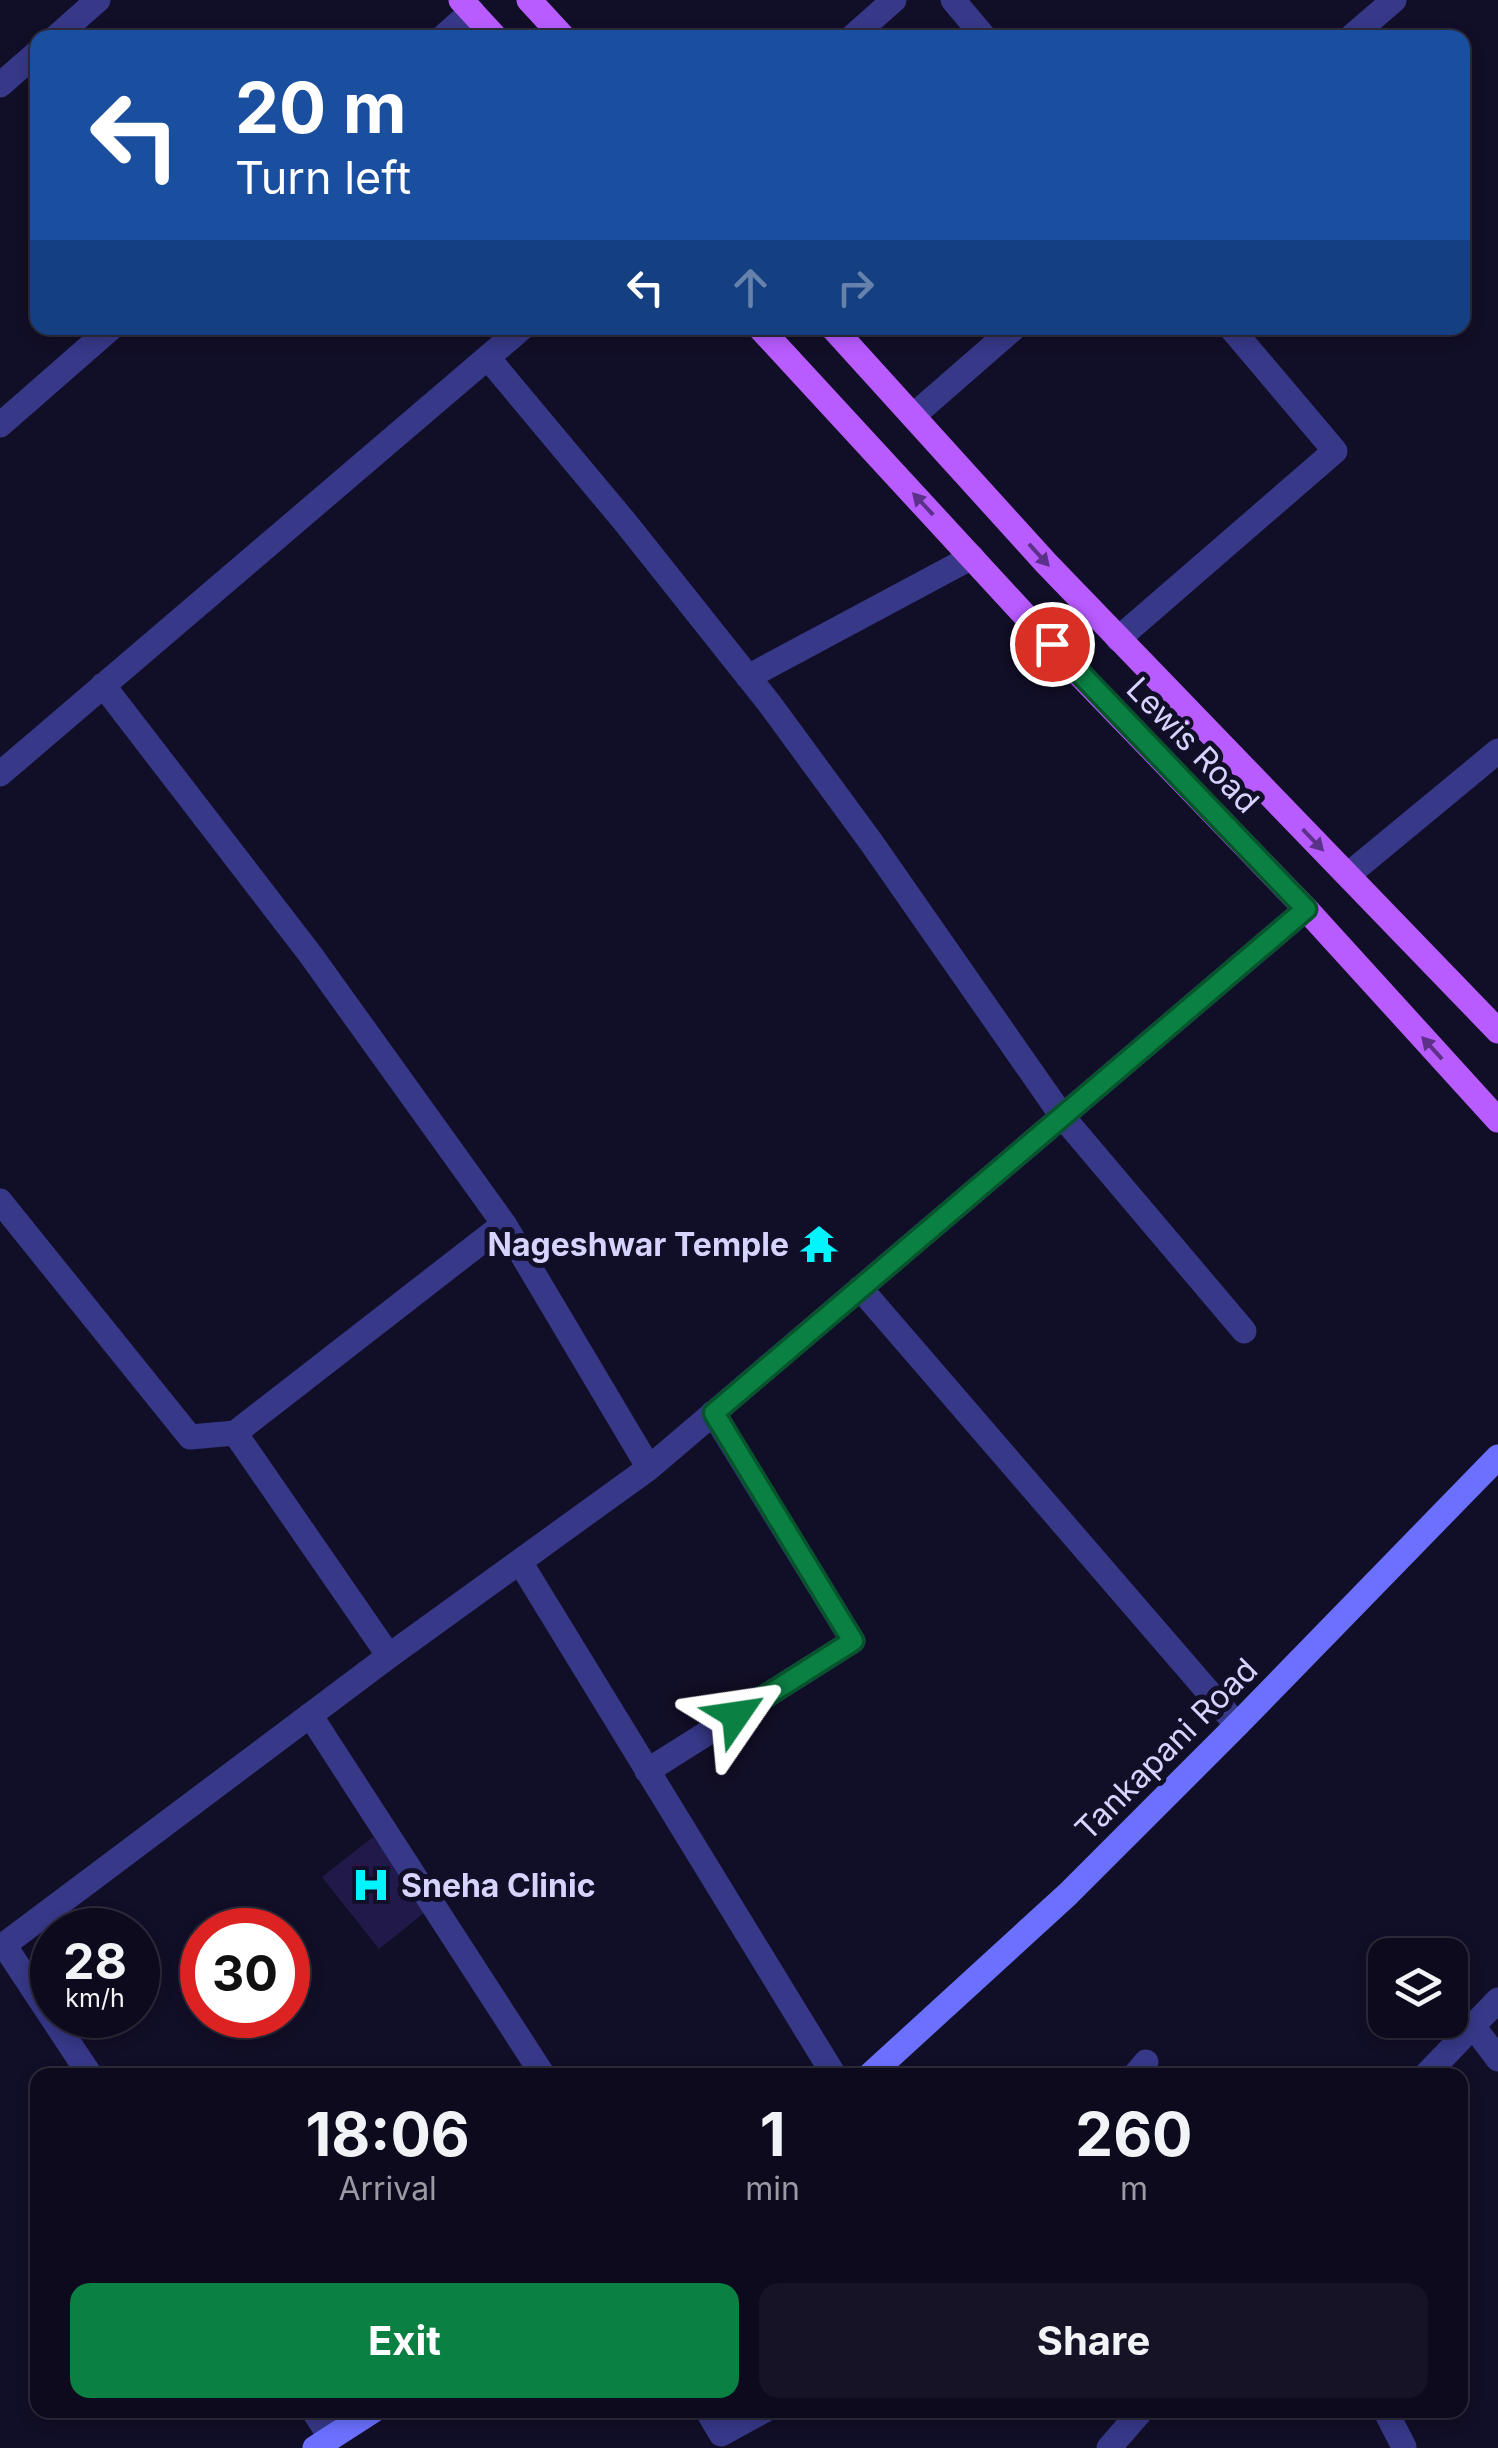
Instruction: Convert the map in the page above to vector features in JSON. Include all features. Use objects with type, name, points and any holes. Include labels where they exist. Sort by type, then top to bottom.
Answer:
[{"type":"main road","points":[[529,0],[557,30]]},
{"type":"main road","points":[[466,6],[488,30]]},
{"type":"main road","name":"Lewis Road","points":[[766,335],[1078,674],[1306,909],[1498,1120]]},
{"type":"main road","name":"Lewis Road","points":[[838,335],[1118,638],[1498,1031]]},
{"type":"main road","name":"Tankapani Road","points":[[878,2068],[1068,1894],[1498,1457]]},
{"type":"main road","points":[[323,2443],[362,2418]]},
{"type":"street","points":[[64,30],[98,0]]},
{"type":"street","points":[[860,30],[894,0]]},
{"type":"street","points":[[953,0],[978,30]]},
{"type":"street","points":[[1359,30],[1394,0]]},
{"type":"street","points":[[448,30],[466,6]]},
{"type":"street","points":[[0,85],[30,59]]},
{"type":"street","points":[[0,425],[104,335]]},
{"type":"street","points":[[0,774],[514,335]]},
{"type":"street","points":[[913,416],[1006,335]]},
{"type":"street","points":[[1118,638],[1335,451],[1237,335]]},
{"type":"street","points":[[488,358],[748,677],[871,842],[1062,1116],[1244,1330]]},
{"type":"street","points":[[748,677],[972,557]]},
{"type":"street","points":[[102,685],[310,954],[504,1224],[649,1468]]},
{"type":"street","points":[[1348,875],[1498,751]]},
{"type":"street","points":[[85,2068],[2,1947],[389,1656],[649,1468],[1306,909]]},
{"type":"street","points":[[0,1201],[190,1437],[236,1433],[504,1224]]},
{"type":"street","points":[[860,1288],[1237,1725]]},
{"type":"street","points":[[647,1770],[853,1641],[714,1413]]},
{"type":"street","points":[[236,1433],[389,1656]]},
{"type":"street","points":[[520,1562],[830,2068]]},
{"type":"street","points":[[310,1716],[538,2068]]},
{"type":"street","points":[[1433,2068],[1498,2000]]},
{"type":"street","points":[[1472,2026],[1498,2059]]},
{"type":"street","points":[[315,2418],[323,2443]]},
{"type":"street","points":[[712,2418],[721,2434],[750,2418]]},
{"type":"street","points":[[1109,2448],[1135,2418]]},
{"type":"street","points":[[1389,2418],[1404,2446]]},
{"type":"building","points":[[373,1837],[429,1909],[379,1949],[322,1877]]},
{"type":"place","name":"Nageshwar Temple","points":[[819,1244]]},
{"type":"place","name":"Sneha Clinic","points":[[371,1885]]},
{"type":"route","points":[[736,1715],[853,1641],[714,1413],[1306,909],[1052,644]]}]
